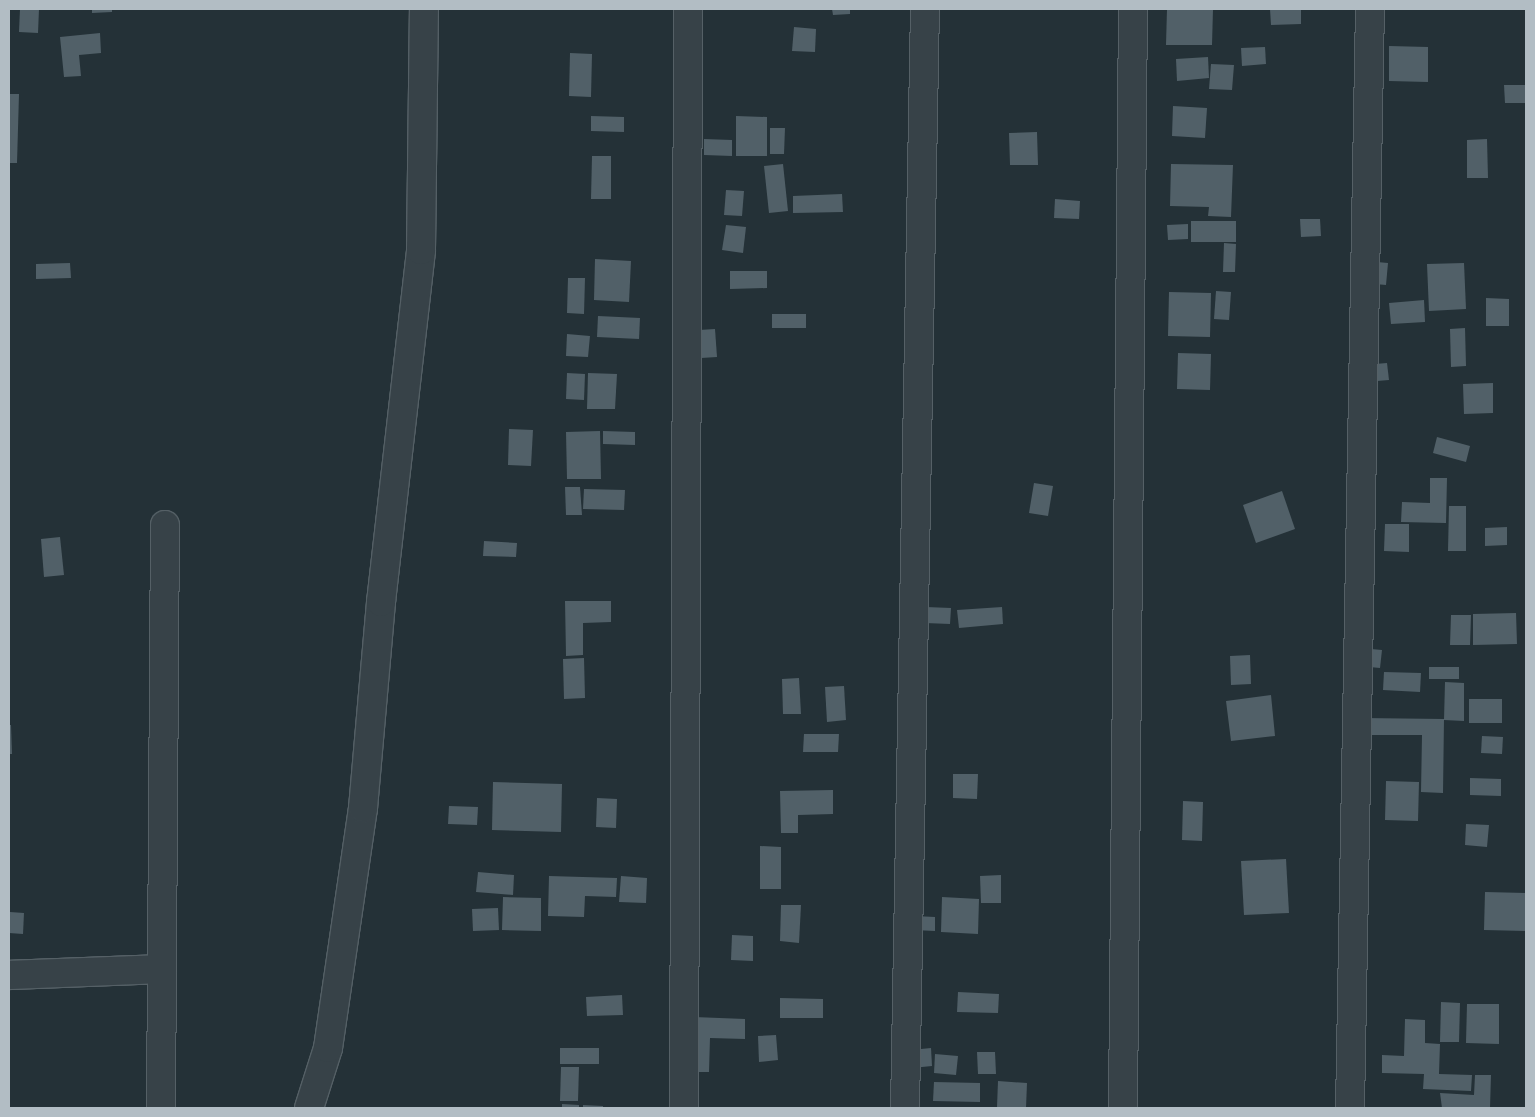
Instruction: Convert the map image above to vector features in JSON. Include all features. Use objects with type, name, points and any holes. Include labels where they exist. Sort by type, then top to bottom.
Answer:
[{"type":"street","points":[[309,1108],[328,1048],[363,808],[381,602],[421,250],[424,9]]},
{"type":"street","points":[[684,1108],[688,9]]},
{"type":"street","points":[[905,1108],[925,9]]},
{"type":"street","points":[[1123,1108],[1132,9]]},
{"type":"street","points":[[1350,1108],[1370,9]]},
{"type":"street","points":[[161,1108],[165,525]]},
{"type":"street","points":[[9,974],[162,969]]},
{"type":"building","points":[[20,9],[39,9],[38,33],[19,32]]},
{"type":"building","points":[[92,9],[112,9],[112,12],[92,13]]},
{"type":"building","points":[[832,9],[850,9],[850,14],[833,15]]},
{"type":"building","points":[[1167,9],[1213,9],[1212,45],[1166,45]]},
{"type":"building","points":[[1270,9],[1301,9],[1301,24],[1271,25]]},
{"type":"building","points":[[794,27],[816,29],[815,52],[792,51]]},
{"type":"building","points":[[100,33],[101,53],[79,55],[81,76],[64,77],[60,37]]},
{"type":"building","points":[[1389,46],[1428,47],[1428,82],[1389,81]]},
{"type":"building","points":[[1265,47],[1266,64],[1242,66],[1241,48]]},
{"type":"building","points":[[570,53],[592,54],[591,97],[569,96]]},
{"type":"building","points":[[1208,57],[1209,78],[1177,81],[1176,59]]},
{"type":"building","points":[[1211,64],[1234,65],[1232,90],[1209,89]]},
{"type":"building","points":[[1504,85],[1526,85],[1526,103],[1505,103]]},
{"type":"building","points":[[9,94],[19,94],[17,163],[9,163]]},
{"type":"building","points":[[1173,106],[1207,108],[1205,138],[1172,136]]},
{"type":"building","points":[[591,116],[624,117],[624,132],[591,131]]},
{"type":"building","points":[[736,116],[767,117],[767,156],[736,156]]},
{"type":"building","points":[[770,128],[785,128],[784,154],[770,154]]},
{"type":"building","points":[[1037,132],[1038,165],[1010,165],[1009,133]]},
{"type":"building","points":[[704,139],[732,140],[732,156],[704,155]]},
{"type":"building","points":[[1487,139],[1488,178],[1467,178],[1467,140]]},
{"type":"building","points":[[592,156],[611,156],[611,199],[591,199]]},
{"type":"building","points":[[783,164],[788,211],[769,213],[764,166]]},
{"type":"building","points":[[1171,164],[1233,165],[1231,217],[1208,216],[1209,207],[1170,206]]},
{"type":"building","points":[[726,190],[744,191],[742,216],[724,215]]},
{"type":"building","points":[[842,194],[843,212],[793,213],[793,196]]},
{"type":"building","points":[[1055,199],[1080,201],[1079,219],[1054,218]]},
{"type":"building","points":[[1300,219],[1320,219],[1321,236],[1301,237]]},
{"type":"building","points":[[1191,221],[1236,221],[1236,242],[1191,242]]},
{"type":"building","points":[[1188,224],[1188,239],[1168,240],[1167,225]]},
{"type":"building","points":[[726,225],[746,227],[743,253],[722,250]]},
{"type":"building","points":[[1224,243],[1236,244],[1235,272],[1223,272]]},
{"type":"building","points":[[595,259],[631,261],[629,302],[594,300]]},
{"type":"building","points":[[1366,261],[1388,263],[1386,285],[1364,283]]},
{"type":"building","points":[[70,263],[71,278],[36,279],[36,264]]},
{"type":"building","points":[[1464,263],[1466,309],[1429,311],[1427,264]]},
{"type":"building","points":[[730,271],[767,271],[767,288],[730,289]]},
{"type":"building","points":[[568,278],[585,278],[584,314],[567,313]]},
{"type":"building","points":[[1216,291],[1231,292],[1229,320],[1214,319]]},
{"type":"building","points":[[1169,292],[1211,293],[1210,337],[1168,336]]},
{"type":"building","points":[[1486,298],[1509,299],[1509,326],[1486,326]]},
{"type":"building","points":[[1424,300],[1425,322],[1391,324],[1389,303]]},
{"type":"building","points":[[772,314],[806,314],[806,328],[772,328]]},
{"type":"building","points":[[598,316],[640,318],[639,339],[597,337]]},
{"type":"building","points":[[1465,328],[1466,366],[1451,367],[1450,329]]},
{"type":"building","points":[[715,329],[717,357],[701,358],[699,330]]},
{"type":"building","points":[[567,334],[590,336],[588,357],[566,356]]},
{"type":"building","points":[[1178,353],[1211,354],[1210,390],[1177,389]]},
{"type":"building","points":[[1387,363],[1389,380],[1365,382],[1363,365]]},
{"type":"building","points":[[567,373],[585,374],[584,400],[566,399]]},
{"type":"building","points":[[588,373],[617,374],[615,409],[587,409]]},
{"type":"building","points":[[1493,383],[1493,413],[1464,414],[1463,384]]},
{"type":"building","points":[[509,429],[533,430],[531,466],[508,465]]},
{"type":"building","points":[[600,431],[601,479],[567,479],[566,432]]},
{"type":"building","points":[[603,431],[635,432],[635,445],[603,444]]},
{"type":"building","points":[[1437,437],[1470,446],[1466,462],[1433,453]]},
{"type":"building","points":[[1430,478],[1447,478],[1446,523],[1401,522],[1402,502],[1430,503]]},
{"type":"building","points":[[1034,483],[1053,486],[1048,516],[1029,513]]},
{"type":"building","points":[[565,487],[580,487],[582,515],[566,515]]},
{"type":"building","points":[[584,489],[625,490],[624,510],[583,509]]},
{"type":"building","points":[[1282,491],[1295,529],[1256,543],[1243,505]]},
{"type":"building","points":[[1449,506],[1466,506],[1466,551],[1448,551]]},
{"type":"building","points":[[1385,524],[1409,524],[1409,552],[1384,551]]},
{"type":"building","points":[[1507,527],[1507,545],[1485,546],[1485,528]]},
{"type":"building","points":[[60,537],[64,575],[44,577],[41,539]]},
{"type":"building","points":[[484,541],[517,543],[516,557],[483,556]]},
{"type":"building","points":[[565,601],[611,601],[611,622],[583,623],[583,655],[566,656]]},
{"type":"building","points":[[926,607],[951,608],[950,624],[925,623]]},
{"type":"building","points":[[1002,607],[1003,624],[959,628],[957,610]]},
{"type":"building","points":[[1516,613],[1517,644],[1473,645],[1473,614]]},
{"type":"building","points":[[1451,615],[1471,615],[1470,645],[1450,645]]},
{"type":"building","points":[[1360,648],[1382,650],[1380,668],[1359,666]]},
{"type":"building","points":[[1250,655],[1251,684],[1231,685],[1230,656]]},
{"type":"building","points":[[584,658],[585,698],[564,699],[563,659]]},
{"type":"building","points":[[1429,667],[1459,667],[1459,679],[1429,679]]},
{"type":"building","points":[[1384,672],[1421,673],[1420,692],[1383,690]]},
{"type":"building","points":[[799,678],[801,714],[783,714],[782,679]]},
{"type":"building","points":[[1445,682],[1464,683],[1464,721],[1444,720]]},
{"type":"building","points":[[844,686],[846,720],[827,722],[825,687]]},
{"type":"building","points":[[1271,695],[1275,736],[1231,741],[1226,701]]},
{"type":"building","points":[[1469,699],[1502,699],[1502,723],[1469,723]]},
{"type":"building","points":[[1362,718],[1444,719],[1443,793],[1421,792],[1422,735],[1361,735]]},
{"type":"building","points":[[9,725],[11,725],[12,754],[9,754]]},
{"type":"building","points":[[804,734],[839,734],[838,752],[803,752]]},
{"type":"building","points":[[1482,736],[1503,737],[1502,754],[1481,753]]},
{"type":"building","points":[[953,774],[978,774],[977,799],[953,798]]},
{"type":"building","points":[[1470,778],[1501,779],[1501,796],[1470,795]]},
{"type":"building","points":[[1386,781],[1419,782],[1418,821],[1385,820]]},
{"type":"building","points":[[493,782],[562,784],[561,832],[492,830]]},
{"type":"building","points":[[833,790],[833,814],[798,815],[798,833],[781,833],[780,791]]},
{"type":"building","points":[[597,798],[617,799],[616,828],[596,827]]},
{"type":"building","points":[[1183,801],[1203,802],[1202,841],[1182,840]]},
{"type":"building","points":[[449,806],[478,807],[477,825],[448,824]]},
{"type":"building","points":[[1466,824],[1489,825],[1487,847],[1465,845]]},
{"type":"building","points":[[760,846],[781,847],[781,889],[760,889]]},
{"type":"building","points":[[1286,859],[1289,913],[1244,915],[1241,861]]},
{"type":"building","points":[[478,872],[514,875],[513,895],[476,892]]},
{"type":"building","points":[[1001,875],[1001,903],[981,903],[980,876]]},
{"type":"building","points":[[549,876],[617,878],[616,897],[585,896],[584,917],[548,916]]},
{"type":"building","points":[[621,876],[647,878],[646,903],[619,902]]},
{"type":"building","points":[[1485,892],[1526,893],[1526,931],[1484,930]]},
{"type":"building","points":[[503,897],[541,898],[541,931],[502,930]]},
{"type":"building","points":[[942,897],[979,899],[978,934],[941,932]]},
{"type":"building","points":[[781,905],[801,905],[799,943],[780,941]]},
{"type":"building","points":[[498,908],[499,930],[473,931],[472,909]]},
{"type":"building","points":[[10,912],[24,913],[23,934],[9,933]]},
{"type":"building","points":[[915,916],[935,917],[935,931],[914,930]]},
{"type":"building","points":[[732,935],[753,936],[753,961],[731,960]]},
{"type":"building","points":[[958,992],[999,994],[998,1013],[957,1012]]},
{"type":"building","points":[[622,995],[623,1015],[587,1016],[586,997]]},
{"type":"building","points":[[780,998],[823,999],[823,1018],[780,1018]]},
{"type":"building","points":[[1441,1002],[1460,1003],[1459,1042],[1440,1042]]},
{"type":"building","points":[[1467,1004],[1499,1004],[1499,1044],[1466,1043]]},
{"type":"building","points":[[694,1017],[745,1019],[745,1039],[710,1038],[709,1072],[692,1072]]},
{"type":"building","points":[[1405,1019],[1425,1020],[1425,1043],[1440,1044],[1439,1074],[1472,1075],[1471,1091],[1423,1089],[1424,1074],[1382,1073],[1382,1055],[1404,1056]]},
{"type":"building","points":[[776,1035],[778,1060],[759,1062],[758,1036]]},
{"type":"building","points":[[560,1048],[599,1048],[599,1064],[560,1064]]},
{"type":"building","points":[[931,1048],[932,1066],[912,1068],[911,1050]]},
{"type":"building","points":[[977,1052],[995,1052],[996,1074],[978,1074]]},
{"type":"building","points":[[935,1054],[958,1056],[956,1075],[934,1073]]},
{"type":"building","points":[[561,1067],[579,1067],[578,1101],[560,1101]]},
{"type":"building","points":[[1475,1075],[1491,1075],[1490,1108],[1442,1108],[1440,1093],[1474,1095]]},
{"type":"building","points":[[998,1081],[1027,1083],[1026,1108],[997,1107]]},
{"type":"building","points":[[934,1082],[980,1083],[980,1102],[933,1101]]},
{"type":"building","points":[[562,1104],[579,1105],[579,1108],[562,1108]]},
{"type":"building","points":[[583,1105],[603,1106],[603,1108],[583,1108]]}]
